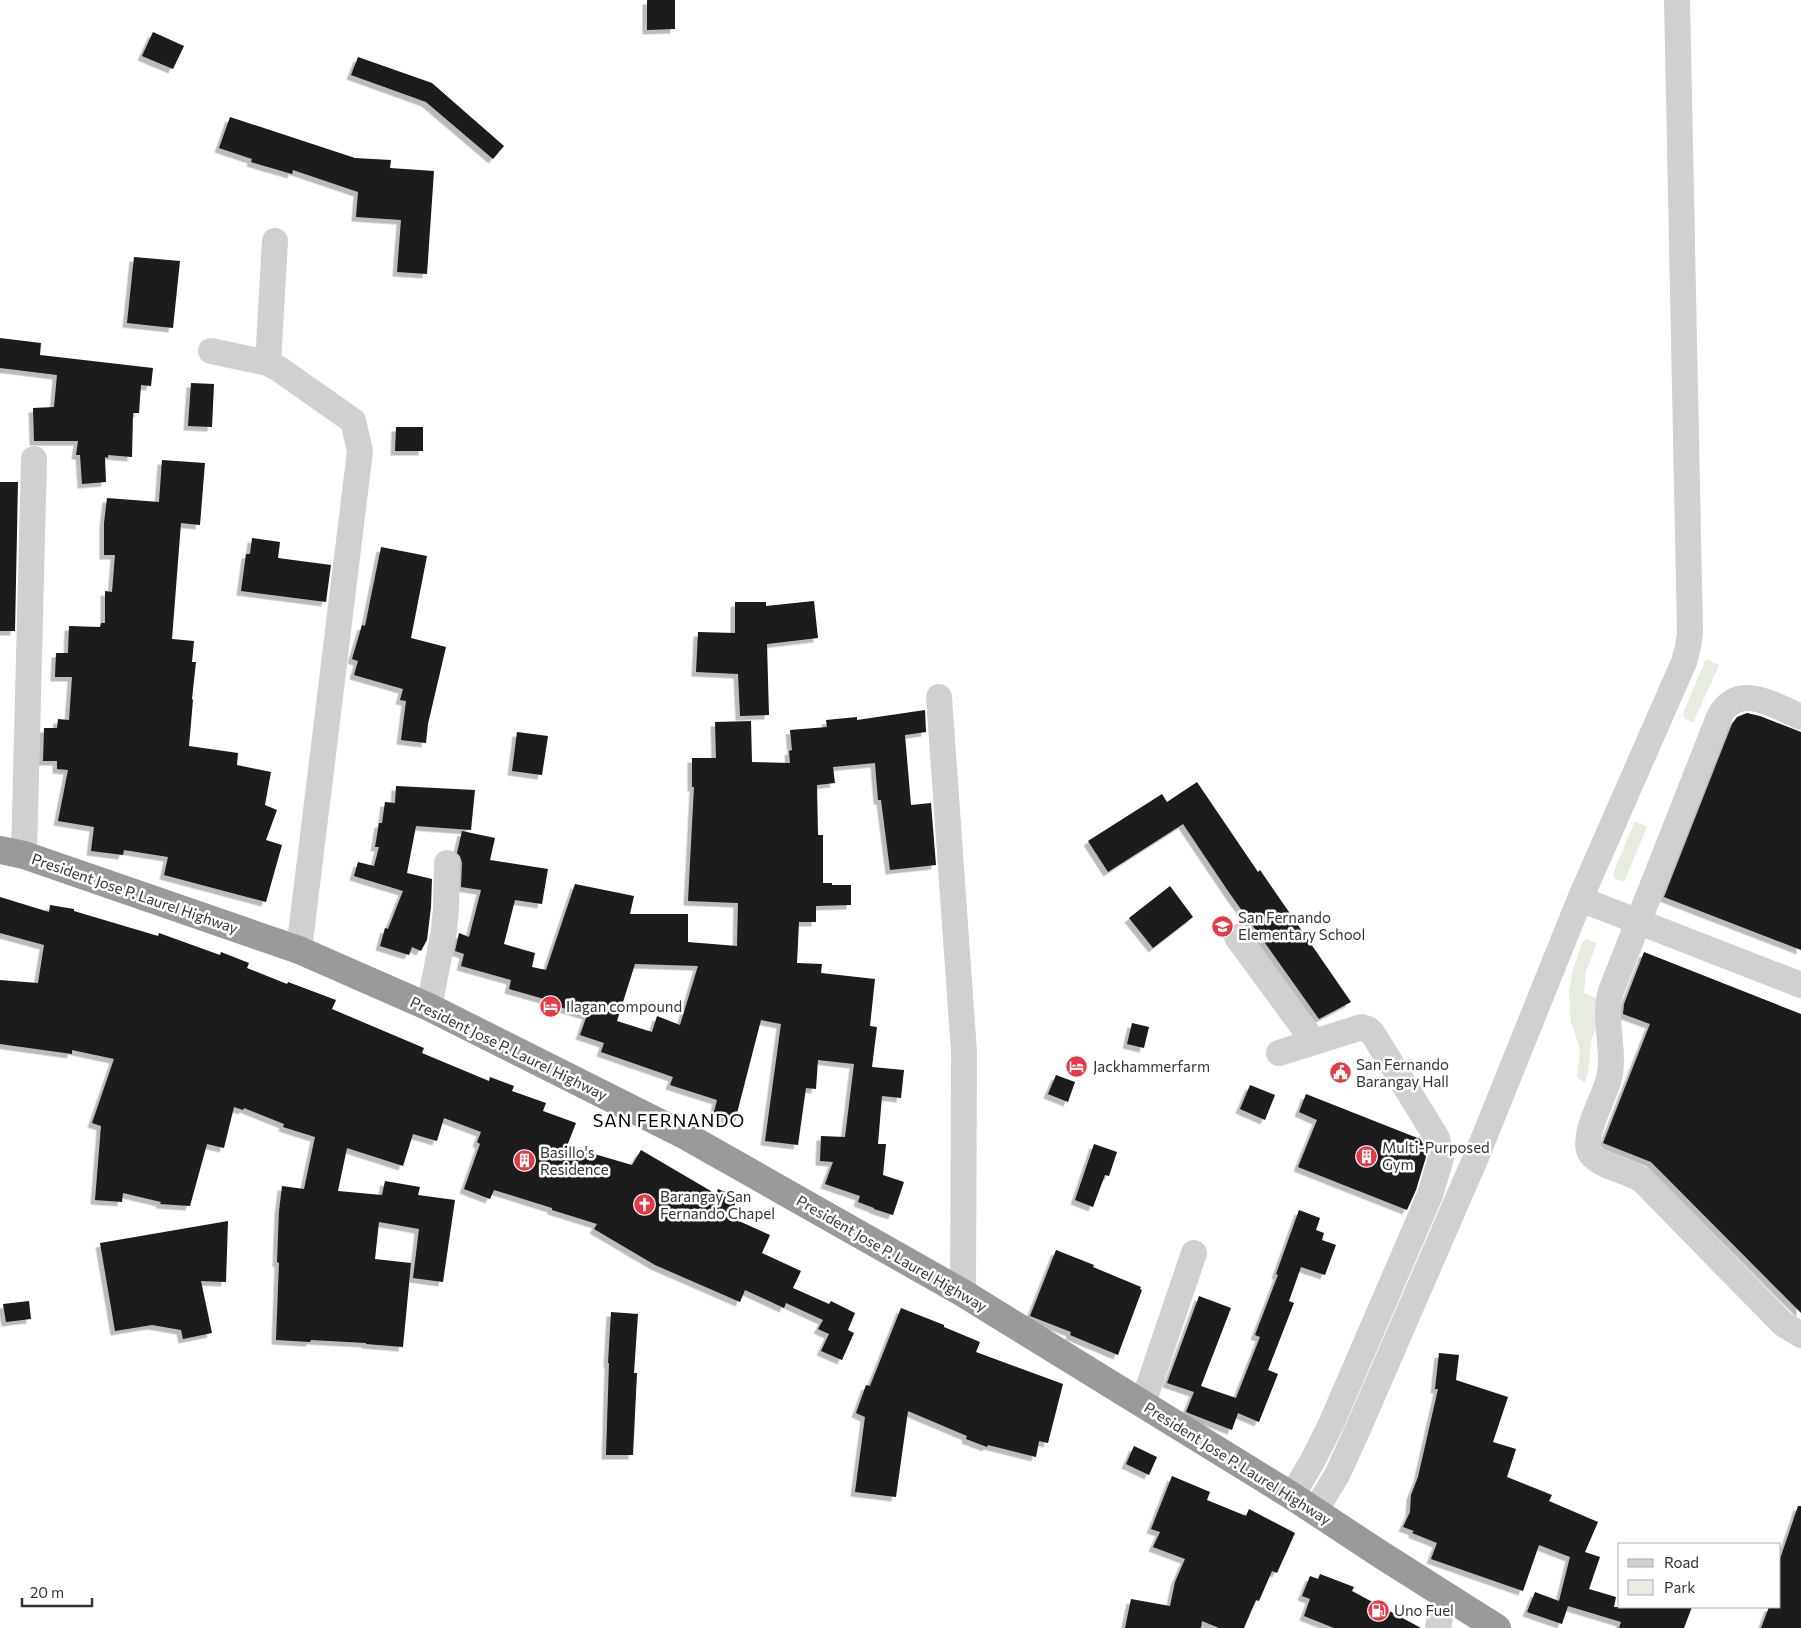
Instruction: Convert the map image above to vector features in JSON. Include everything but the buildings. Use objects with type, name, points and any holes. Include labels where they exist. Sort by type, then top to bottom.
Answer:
[{"type":"highway","name":"President Jose P. Laurel Highway","points":[[12,852],[299,950],[429,1007],[686,1136],[963,1293],[1316,1511],[1498,1628]]},
{"type":"street","points":[[1316,1511],[1337,1474],[1358,1429],[1477,1155],[1580,899],[1684,662],[1690,640],[1677,0]]},
{"type":"street","points":[[268,363],[276,241]]},
{"type":"street","points":[[211,351],[268,363],[279,369],[353,421],[360,451],[299,950]]},
{"type":"street","points":[[12,852],[34,460]]},
{"type":"street","points":[[939,698],[964,1052],[963,1293]]},
{"type":"street","points":[[1801,716],[1753,698],[1733,700],[1723,710],[1608,1002],[1610,1072],[1589,1135],[1588,1148],[1596,1159],[1642,1180],[1783,1324],[1801,1335]]},
{"type":"street","points":[[429,1007],[444,930],[447,863]]},
{"type":"street","points":[[1580,899],[1801,985]]},
{"type":"street","points":[[1237,937],[1314,1042]]},
{"type":"street","points":[[1279,1053],[1362,1027],[1368,1029],[1373,1034],[1437,1138],[1441,1158],[1430,1195],[1331,1424],[1292,1496]]},
{"type":"street","points":[[1143,1403],[1194,1253]]},
{"type":"street","points":[[1438,1628],[1444,1594]]},
{"type":"green space","points":[[1706,659],[1719,665],[1693,723],[1684,718],[1683,713]]},
{"type":"green space","points":[[1635,821],[1647,827],[1624,882],[1614,878],[1613,873]]},
{"type":"green space","points":[[1586,939],[1597,943],[1586,971],[1584,993],[1597,998],[1597,1027],[1592,1038],[1585,1083],[1577,1077],[1580,1055],[1571,1022],[1569,993],[1573,969],[1582,943]]},
{"type":"place","name":"San Fernando Elementary School","points":[[1222,926]]},
{"type":"place","name":"Ilagan compound","points":[[550,1006]]},
{"type":"place","name":"Jackhammerfarm","points":[[1077,1066]]},
{"type":"place","name":"San Fernando Barangay Hall","points":[[1340,1073]]},
{"type":"place","name":"Multi-Purposed Gym","points":[[1366,1156]]},
{"type":"place","name":"Basillo's Residence","points":[[524,1161]]},
{"type":"place","name":"Barangay San Fernando Chapel","points":[[644,1205]]},
{"type":"place","name":"Uno Fuel","points":[[1378,1610]]},
{"type":"district","name":"SAN FERNANDO","points":[[669,1120]]}]
